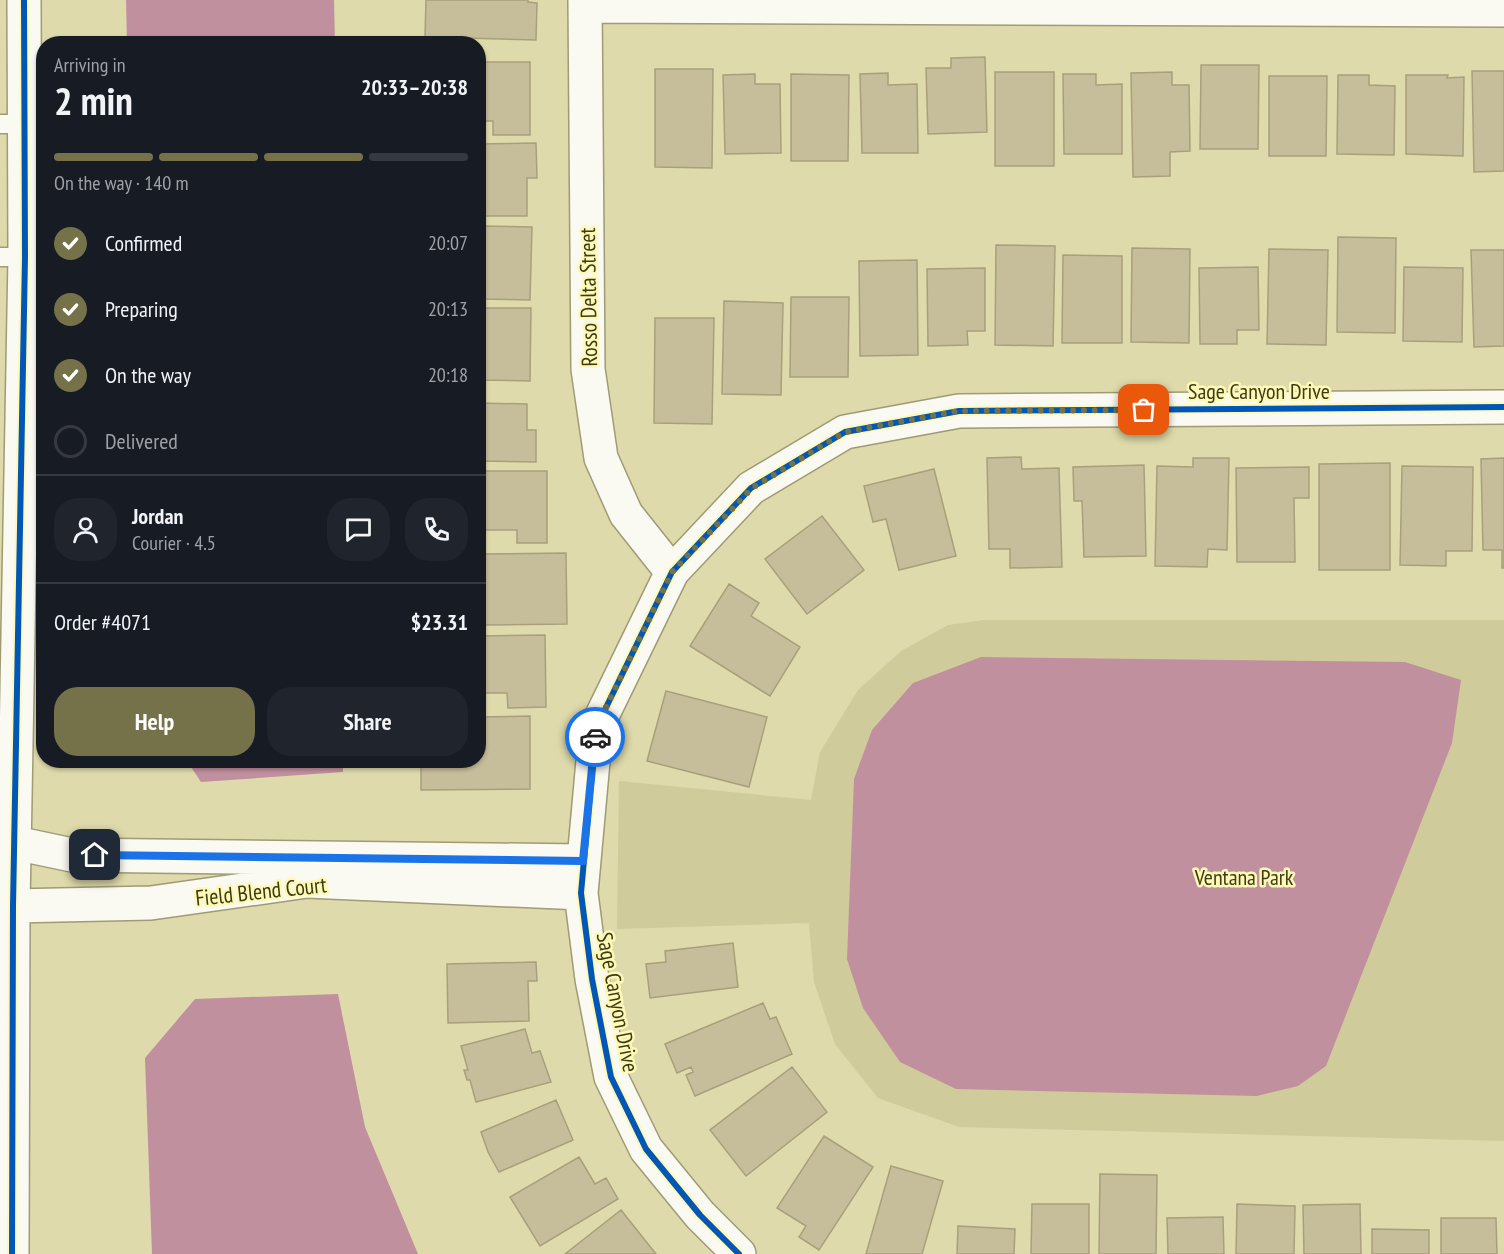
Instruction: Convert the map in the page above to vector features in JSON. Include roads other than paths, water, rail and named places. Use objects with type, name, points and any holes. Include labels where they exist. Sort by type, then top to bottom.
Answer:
[{"type":"street","points":[[12,1254],[15,843],[12,124],[24,0]]},
{"type":"street","points":[[585,3],[1504,10]]},
{"type":"street","name":"Rosso Delta Street","points":[[585,3],[588,369],[601,458],[626,514],[672,572]]},
{"type":"street","name":"Sage Canyon Drive","points":[[739,1254],[700,1215],[646,1149],[611,1077],[592,979],[581,893],[596,728],[672,572],[752,488],[845,432],[959,411],[1504,407]]},
{"type":"street","name":"Field Blend Court","points":[[15,843],[72,855],[583,861]]},
{"type":"street","name":"Field Blend Court","points":[[14,906],[151,903],[307,881],[581,893]]},
{"type":"park label","name":"Ventana Park","points":[[1244,877]]}]
